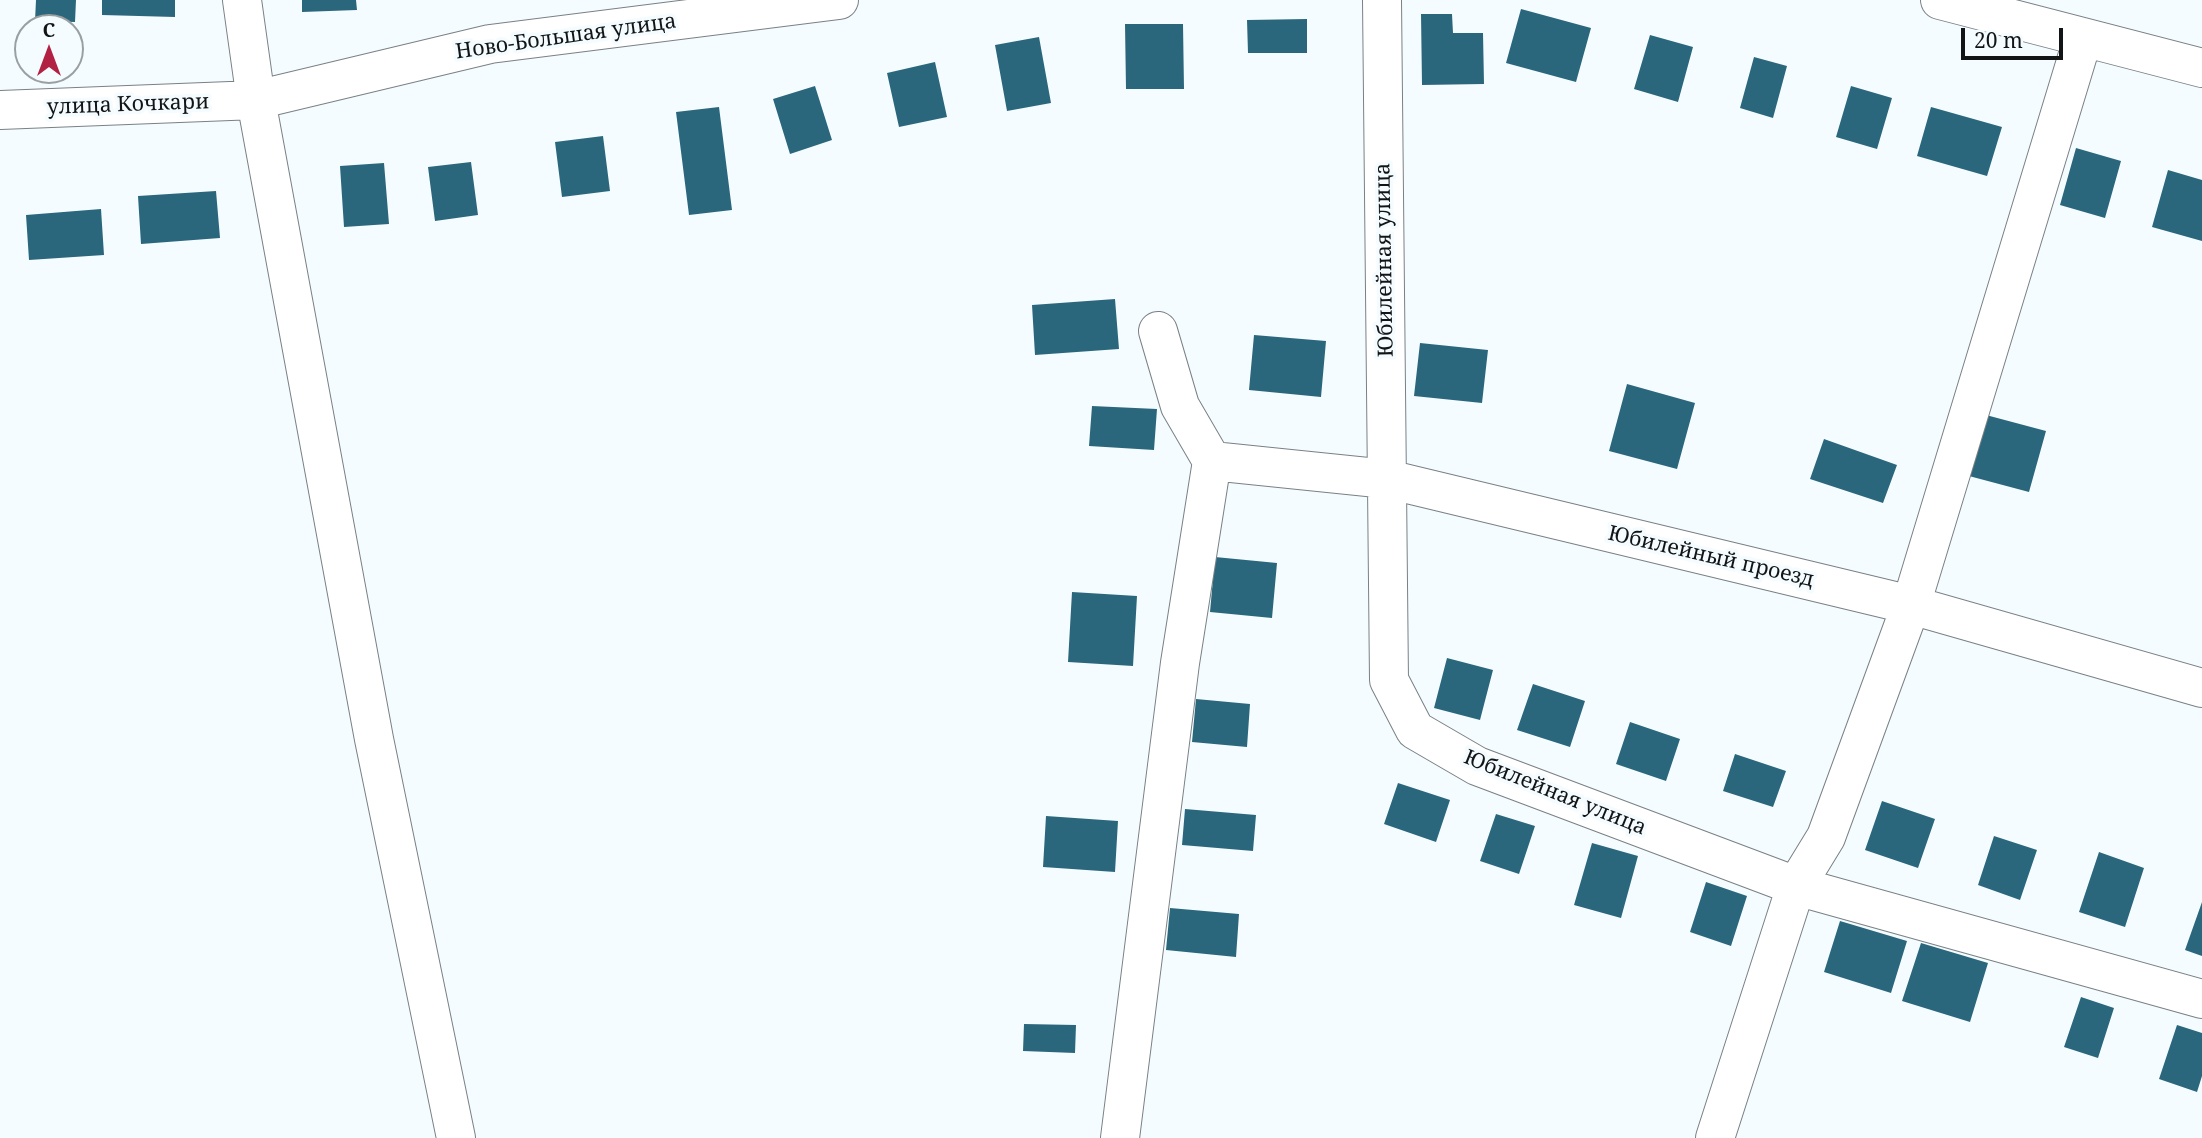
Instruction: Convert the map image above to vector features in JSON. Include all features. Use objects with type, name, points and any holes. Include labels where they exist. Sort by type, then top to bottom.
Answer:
[{"type":"street","points":[[242,0],[256,100],[374,739],[456,1138]]},
{"type":"street","name":"Ново-Большая улица","points":[[256,100],[490,44],[839,0]]},
{"type":"street","name":"Юбилейная улица","points":[[1382,0],[1389,680],[1415,730],[1478,766],[1796,886],[2202,999]]},
{"type":"street","points":[[1940,0],[2202,68]]},
{"type":"street","points":[[1715,1138],[1796,886],[1826,837],[1911,605],[2083,38]]},
{"type":"street","name":"улица Кочкари","points":[[0,110],[256,100]]},
{"type":"street","points":[[1120,1138],[1180,663],[1212,461],[1180,405],[1158,331]]},
{"type":"street","name":"Юбилейный проезд","points":[[1212,461],[1387,479],[1911,605],[2202,688]]},
{"type":"building","points":[[36,0],[76,0],[75,14],[35,14]]},
{"type":"building","points":[[102,0],[175,0],[175,17],[102,15]]},
{"type":"building","points":[[302,0],[356,0],[357,10],[302,12]]},
{"type":"building","points":[[1521,9],[1591,28],[1576,82],[1506,63]]},
{"type":"building","points":[[1421,14],[1452,14],[1453,33],[1483,33],[1484,84],[1422,85]]},
{"type":"building","points":[[1307,19],[1307,53],[1248,53],[1247,20]]},
{"type":"building","points":[[1125,24],[1183,24],[1184,89],[1126,89]]},
{"type":"building","points":[[1650,35],[1693,47],[1678,102],[1634,89]]},
{"type":"building","points":[[1039,37],[1051,103],[1007,111],[995,45]]},
{"type":"building","points":[[1754,57],[1787,66],[1773,118],[1740,108]]},
{"type":"building","points":[[935,62],[947,117],[899,127],[887,73]]},
{"type":"building","points":[[815,86],[832,140],[790,154],[773,99]]},
{"type":"building","points":[[1851,86],[1892,98],[1877,149],[1836,137]]},
{"type":"building","points":[[719,107],[732,210],[689,215],[676,112]]},
{"type":"building","points":[[1931,107],[2002,127],[1987,176],[1917,156]]},
{"type":"building","points":[[603,136],[610,191],[562,197],[555,142]]},
{"type":"building","points":[[2076,148],[2121,161],[2105,218],[2060,205]]},
{"type":"building","points":[[471,162],[478,215],[435,221],[428,167]]},
{"type":"building","points":[[384,163],[389,224],[344,227],[340,166]]},
{"type":"building","points":[[2168,170],[2202,180],[2202,241],[2152,227]]},
{"type":"building","points":[[216,191],[220,238],[141,244],[138,196]]},
{"type":"building","points":[[101,209],[104,255],[29,260],[26,215]]},
{"type":"building","points":[[1115,299],[1119,349],[1035,355],[1032,305]]},
{"type":"building","points":[[1254,335],[1326,341],[1321,397],[1249,390]]},
{"type":"building","points":[[1420,343],[1488,350],[1482,403],[1414,396]]},
{"type":"building","points":[[1627,384],[1695,403],[1677,469],[1609,451]]},
{"type":"building","points":[[1092,406],[1157,409],[1154,450],[1089,446]]},
{"type":"building","points":[[1986,415],[2046,431],[2029,492],[1969,476]]},
{"type":"building","points":[[1824,439],[1897,465],[1883,503],[1810,479]]},
{"type":"building","points":[[1215,557],[1277,563],[1272,618],[1210,612]]},
{"type":"building","points":[[1072,592],[1137,596],[1133,666],[1068,662]]},
{"type":"building","points":[[1447,658],[1493,670],[1480,720],[1434,708]]},
{"type":"building","points":[[1533,684],[1585,701],[1570,747],[1517,730]]},
{"type":"building","points":[[1196,699],[1250,704],[1247,747],[1192,742]]},
{"type":"building","points":[[1630,722],[1680,739],[1666,781],[1616,764]]},
{"type":"building","points":[[1735,754],[1786,771],[1773,807],[1723,791]]},
{"type":"building","points":[[1398,783],[1450,800],[1436,842],[1384,824]]},
{"type":"building","points":[[1882,801],[1935,819],[1918,868],[1865,850]]},
{"type":"building","points":[[1185,809],[1256,815],[1253,851],[1182,845]]},
{"type":"building","points":[[1496,814],[1535,826],[1519,874],[1480,861]]},
{"type":"building","points":[[1046,816],[1118,821],[1115,872],[1043,867]]},
{"type":"building","points":[[1994,836],[2037,850],[2020,900],[1978,885]]},
{"type":"building","points":[[1592,843],[1638,856],[1621,918],[1574,905]]},
{"type":"building","points":[[2099,852],[2144,868],[2125,927],[2079,912]]},
{"type":"building","points":[[1706,882],[1747,896],[1731,946],[1690,932]]},
{"type":"building","points":[[2202,902],[2202,956],[2185,950]]},
{"type":"building","points":[[1170,908],[1239,914],[1236,957],[1166,950]]},
{"type":"building","points":[[1840,921],[1907,941],[1891,993],[1824,972]]},
{"type":"building","points":[[1921,943],[1988,963],[1970,1022],[1902,1001]]},
{"type":"building","points":[[2081,997],[2114,1008],[2098,1058],[2064,1047]]},
{"type":"building","points":[[1024,1024],[1076,1025],[1075,1053],[1023,1051]]},
{"type":"building","points":[[2177,1025],[2202,1033],[2202,1076],[2197,1092],[2159,1079]]}]
